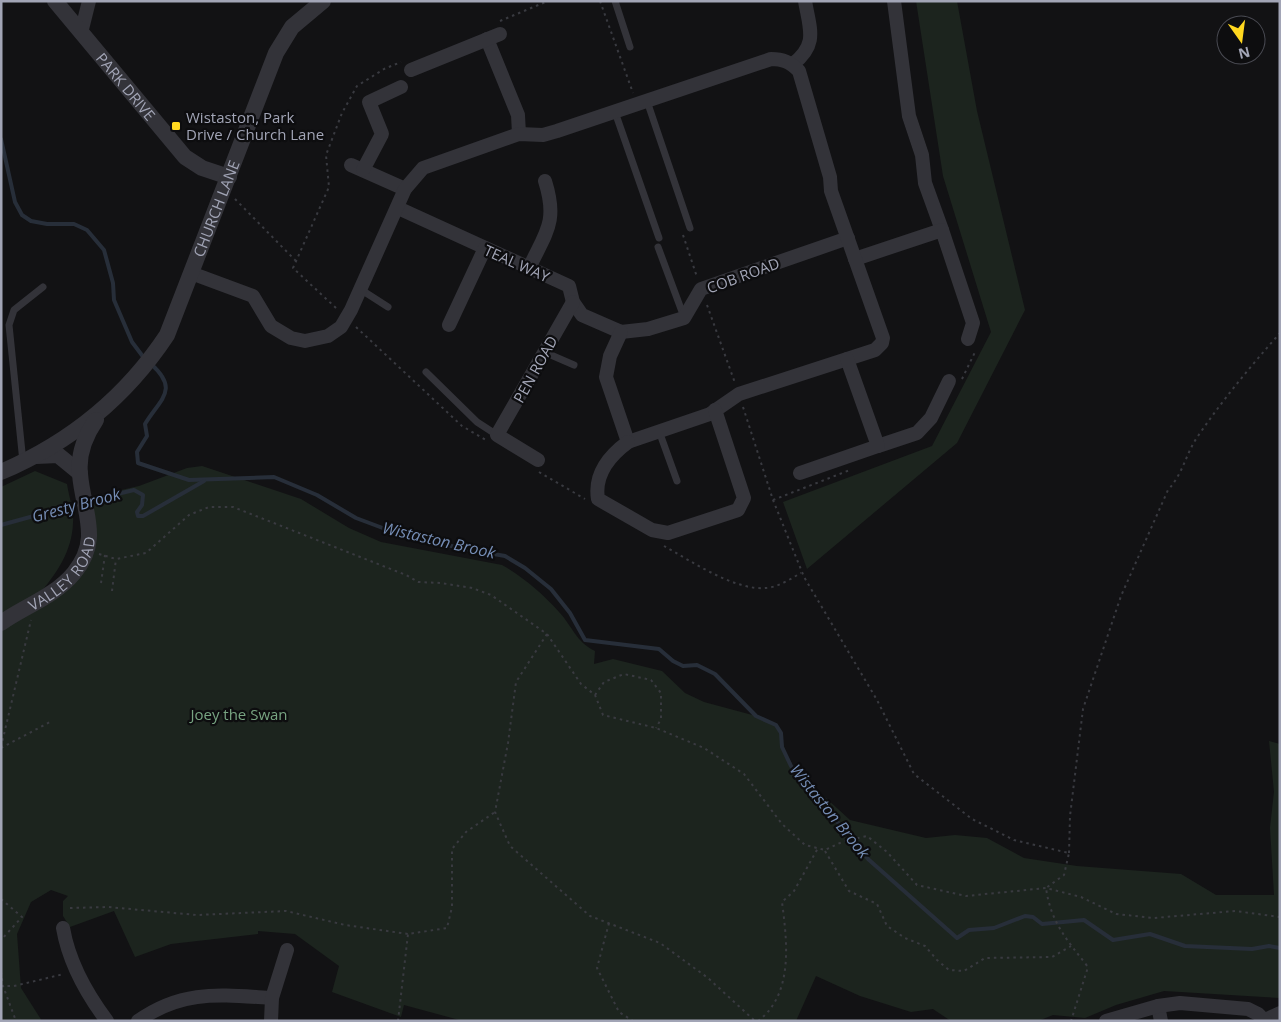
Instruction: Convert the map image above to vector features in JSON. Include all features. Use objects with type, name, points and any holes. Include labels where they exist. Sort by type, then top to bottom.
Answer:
[{"type":"street","name":"PARK DRIVE","points":[[54,1],[185,157],[226,182]]},
{"type":"street","points":[[81,33],[89,1]]},
{"type":"street","points":[[793,64],[805,54],[810,44],[810,31],[804,1]]},
{"type":"street","points":[[894,1],[909,116],[922,155],[925,183],[973,323],[973,342]]},
{"type":"street","name":"CHURCH LANE","points":[[101,412],[154,356],[167,335],[276,53],[292,27],[316,3]]},
{"type":"street","points":[[407,66],[494,32],[518,115],[520,134]]},
{"type":"street","points":[[191,273],[246,291],[253,296],[272,326],[291,338],[305,341],[323,338],[341,327],[398,208],[405,189],[423,168],[520,134],[543,135],[771,59],[782,59],[793,64],[799,71],[830,177],[831,191],[883,338],[882,343],[876,350],[739,394],[715,410],[628,442],[612,454],[596,486],[598,499],[652,530],[668,533],[738,510],[744,498],[715,410]]},
{"type":"street","points":[[401,87],[369,102],[382,134],[357,168],[405,189]]},
{"type":"street","points":[[529,268],[549,226],[552,210],[545,181]]},
{"type":"street","name":"TEAL WAY","points":[[398,208],[569,286],[573,302],[582,314],[621,332]]},
{"type":"street","points":[[855,259],[942,230]]},
{"type":"street","name":"COB ROAD","points":[[684,318],[701,288],[848,238]]},
{"type":"street","points":[[449,325],[485,248]]},
{"type":"street","name":"PEN ROAD","points":[[493,439],[573,302]]},
{"type":"street","points":[[628,442],[606,377],[610,356],[621,332],[648,330],[684,318]]},
{"type":"street","points":[[847,359],[878,446]]},
{"type":"street","points":[[800,473],[917,432],[931,418],[955,380]]},
{"type":"street","points":[[1,472],[66,438],[101,412]]},
{"type":"street","name":"VALLEY ROAD","points":[[1,623],[46,598],[68,579],[87,552],[90,536],[88,510],[82,490],[80,473],[85,439],[101,412]]},
{"type":"street","points":[[493,439],[535,464]]},
{"type":"street","points":[[29,459],[58,456],[80,473]]},
{"type":"street","points":[[63,928],[76,971],[86,990],[107,1021]]},
{"type":"street","points":[[271,1021],[272,998],[287,950]]},
{"type":"street","points":[[138,1021],[166,1005],[189,997],[218,994],[272,998]]},
{"type":"street","points":[[1106,1021],[1158,1006],[1180,1003],[1241,1008],[1253,1011],[1265,1021],[1280,1013]]},
{"type":"street","points":[[1158,1006],[1161,1021]]},
{"type":"lane","points":[[615,1],[630,47]]},
{"type":"lane","points":[[647,101],[690,228]]},
{"type":"lane","points":[[616,112],[659,238]]},
{"type":"lane","points":[[658,247],[684,318]]},
{"type":"lane","points":[[29,459],[8,325],[14,310],[44,287]]},
{"type":"lane","points":[[360,289],[388,307]]},
{"type":"lane","points":[[544,352],[574,365]]},
{"type":"lane","points":[[426,372],[493,439]]},
{"type":"lane","points":[[660,431],[677,481]]},
{"type":"path","points":[[494,32],[548,1]]},
{"type":"path","points":[[407,66],[384,69],[357,86],[342,113],[326,155],[330,187],[293,268],[462,426],[493,439]]},
{"type":"path","points":[[226,182],[296,261]]},
{"type":"path","points":[[1069,852],[1070,816],[1083,709],[1121,596],[1168,490],[1180,477],[1196,438],[1236,381],[1280,333]]},
{"type":"path","points":[[955,380],[973,342]]},
{"type":"path","points":[[535,464],[589,502]]},
{"type":"path","points":[[773,500],[852,470]]},
{"type":"path","points":[[87,552],[116,559],[146,553],[189,515],[209,507],[233,507],[406,575],[418,582],[441,583],[472,588],[491,595],[547,634],[581,684],[595,694],[603,715],[656,728],[704,748],[744,774],[782,824],[805,845],[825,850],[844,841],[867,836],[876,842],[918,885],[966,896],[1046,888],[1081,896],[1116,914],[1154,918],[1235,911],[1280,917]]},
{"type":"path","points":[[656,541],[728,581],[765,589],[779,585],[802,572]]},
{"type":"path","points":[[101,583],[105,555]]},
{"type":"path","points":[[112,591],[116,559]]},
{"type":"path","points":[[1,747],[35,604]]},
{"type":"path","points":[[547,634],[516,682],[508,743],[495,812],[510,846],[590,916],[660,943],[708,978],[755,1021]]},
{"type":"path","points":[[595,694],[604,682],[624,674],[651,680],[661,693],[661,718],[656,728]]},
{"type":"path","points":[[1,747],[50,722]]},
{"type":"path","points":[[70,908],[108,907],[197,915],[286,911],[345,925],[408,934],[447,928],[452,906],[452,849],[466,832],[495,812]]},
{"type":"path","points":[[758,1021],[765,1016],[784,983],[787,940],[782,902],[794,891],[818,848]]},
{"type":"path","points":[[825,850],[849,891],[877,904],[887,926],[924,946],[950,970],[964,971],[985,958],[1052,957],[1071,946]]},
{"type":"path","points":[[1046,888],[1064,875]]},
{"type":"path","points":[[1046,888],[1049,908],[1071,946],[1088,967],[1071,1021]]},
{"type":"path","points":[[1,900],[22,916],[1,940]]},
{"type":"path","points":[[609,923],[597,968],[619,1012],[633,1021]]},
{"type":"path","points":[[398,1021],[408,934]]},
{"type":"path","points":[[2,986],[14,986],[76,971]]},
{"type":"path","points":[[1,972],[2,986],[16,1021]]},
{"type":"green space","points":[[916,1],[957,1],[977,111],[1025,310],[957,443],[807,569],[783,502],[932,446],[991,332],[943,176]]},
{"type":"green space","name":"Joey the Swan","points":[[202,466],[301,499],[349,528],[381,542],[502,565],[525,580],[553,605],[579,639],[595,651],[594,664],[613,659],[662,671],[685,693],[704,702],[756,716],[776,725],[791,766],[850,820],[926,838],[955,835],[987,838],[1024,858],[1077,866],[1181,874],[1216,895],[1274,895],[1270,828],[1274,792],[1269,741],[1280,744],[1280,998],[1164,991],[1116,1005],[1085,1018],[1053,1015],[1038,1021],[951,1021],[933,1009],[911,1012],[860,996],[816,976],[796,1021],[463,1021],[404,1005],[401,1017],[332,992],[339,966],[295,934],[258,931],[258,934],[171,944],[135,957],[114,911],[70,927],[63,916],[63,901],[68,896],[51,890],[31,902],[17,934],[21,988],[42,1021],[1,1021],[1,487],[35,471],[67,484],[73,518],[70,543],[58,569],[40,593],[74,573],[90,497],[139,486],[187,468]]},
{"type":"waterway","points":[[1,139],[15,202],[22,215],[31,221],[47,224],[74,224],[87,230],[104,250],[113,283],[114,300],[132,342],[144,358]]},
{"type":"waterway","name":"Wistaston Brook","points":[[151,364],[160,373],[166,388],[161,401],[145,424],[147,436],[137,452],[138,463],[189,480],[274,477],[317,495],[356,518],[396,533],[505,556],[525,568],[551,589],[570,613],[585,640],[659,649],[673,661],[683,666],[697,665],[715,674],[756,716],[776,725],[781,733],[782,747],[791,766],[868,859],[957,938],[969,930],[994,928],[1025,916],[1033,917],[1042,924],[1084,920],[1113,940],[1150,934],[1185,946],[1252,949],[1269,946],[1280,948]]},
{"type":"waterway","name":"Gresty Brook","points":[[88,501],[134,490],[143,495],[142,505],[137,512],[138,516],[143,516],[204,481]]},
{"type":"waterway","name":"Gresty Brook","points":[[1,525],[81,503]]},
{"type":"place","name":"Wistaston, Park Drive / Church Lane","points":[[176,126]]}]
